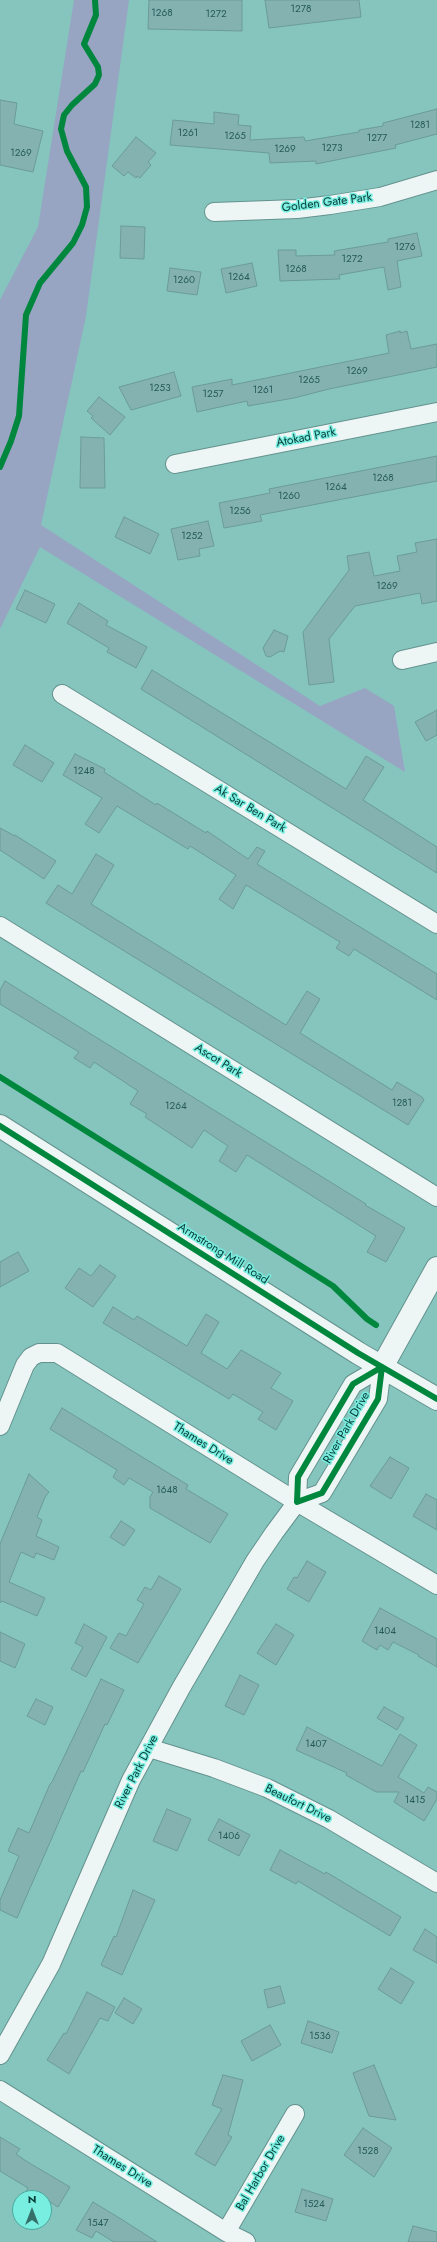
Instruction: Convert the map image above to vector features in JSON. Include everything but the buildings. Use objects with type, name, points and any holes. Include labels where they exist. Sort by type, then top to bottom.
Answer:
[{"type":"main road","name":"Armstrong Mill Road","points":[[0,1126],[382,1367],[437,1399]]},
{"type":"main road","name":"River Park Drive","points":[[382,1367],[437,1268]]},
{"type":"street","name":"Golden Gate Park","points":[[214,212],[297,209],[330,205],[380,197],[437,180]]},
{"type":"street","name":"Atokad Park","points":[[175,464],[437,412]]},
{"type":"street","points":[[402,660],[437,652]]},
{"type":"street","name":"Ak Sar Ben Park","points":[[62,694],[437,924]]},
{"type":"street","name":"Ascot Park","points":[[0,926],[437,1197]]},
{"type":"street","name":"Thames Drive","points":[[0,1426],[26,1365],[31,1357],[39,1353],[57,1353],[297,1502],[437,1585]]},
{"type":"street","name":"River Park Drive","points":[[0,2055],[51,1964],[131,1780],[148,1748],[181,1688],[256,1561],[297,1502],[298,1477],[352,1384],[382,1367]]},
{"type":"street","name":"River Park Drive","points":[[297,1502],[322,1493],[378,1399],[382,1367]]},
{"type":"street","name":"Beaufort Drive","points":[[148,1748],[214,1768],[267,1788],[329,1819],[437,1883]]},
{"type":"street","name":"Thames Drive","points":[[0,2090],[226,2232],[246,2242]]},
{"type":"street","name":"Bal Harbor Drive","points":[[226,2232],[295,2114]]},
{"type":"shaded area","points":[[74,0],[129,0],[86,316],[41,525],[320,706],[365,688],[394,706],[405,772],[40,547],[0,629],[0,300],[38,227]]},
{"type":"cycle path","points":[[0,467],[11,441],[19,416],[26,315],[40,283],[73,243],[82,225],[87,207],[86,187],[67,151],[61,129],[64,115],[72,105],[95,84],[99,75],[98,67],[84,44],[96,15],[95,0]]},
{"type":"cycle path","points":[[0,1077],[333,1286],[367,1319],[376,1325]]},
{"type":"cycle path","points":[[0,1126],[358,1353],[437,1399]]},
{"type":"cycle path","points":[[382,1367],[378,1399],[322,1493],[297,1502],[298,1477],[353,1384],[382,1367]]}]
